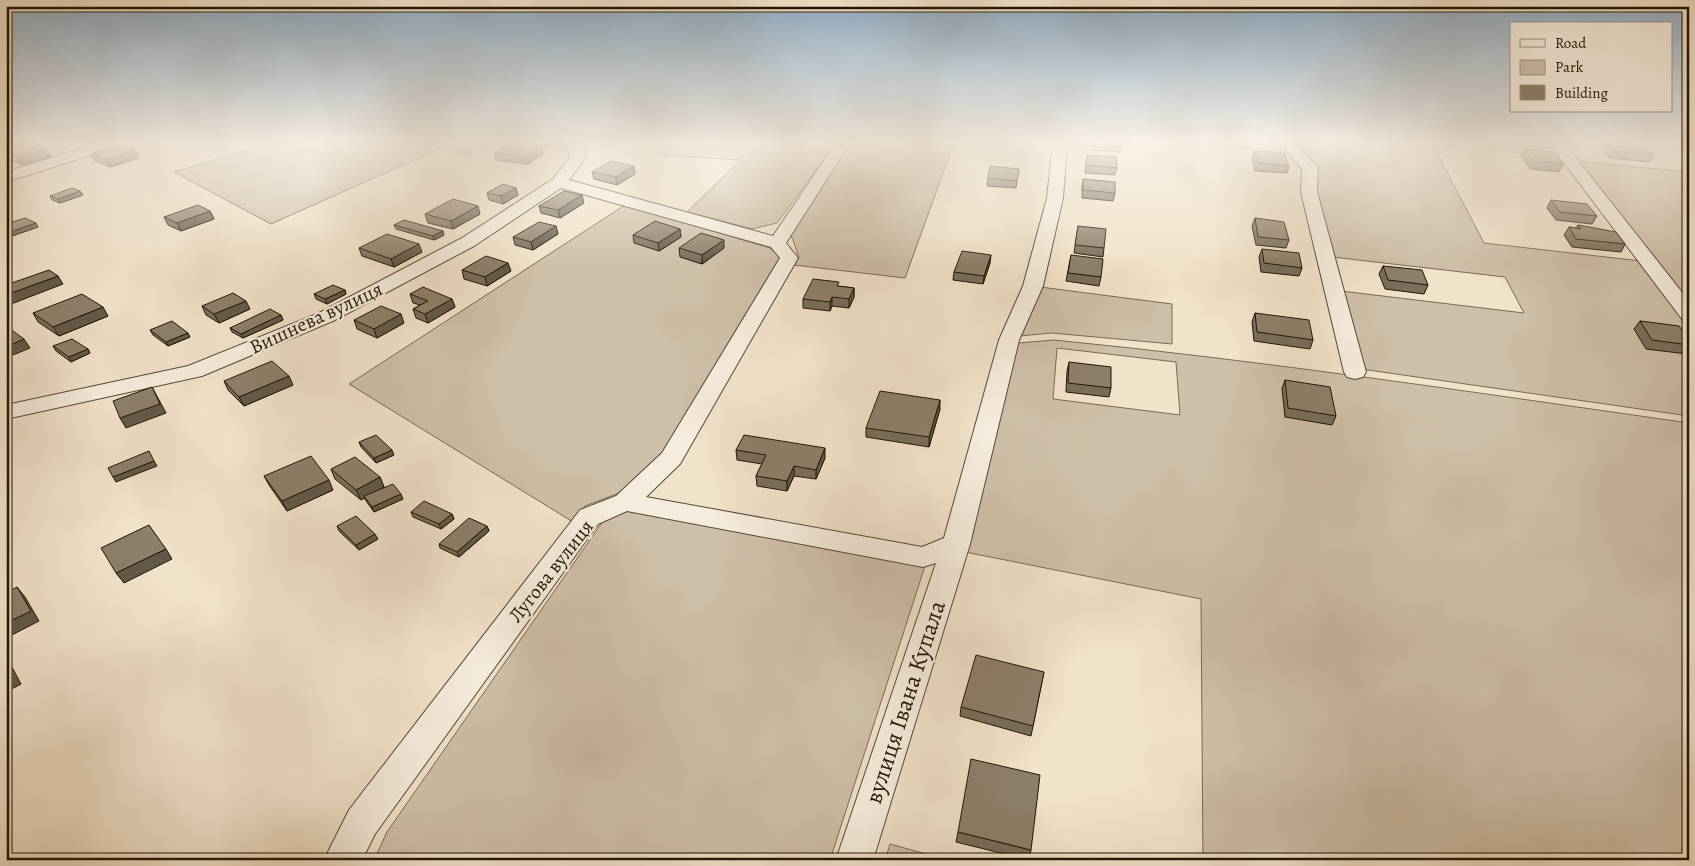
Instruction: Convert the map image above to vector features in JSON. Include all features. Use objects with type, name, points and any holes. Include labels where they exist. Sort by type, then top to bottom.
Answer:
[{"type":"street","name":"Вишнева вулиця","points":[[6,412],[194,371],[326,317],[468,242],[557,183]]},
{"type":"street","points":[[564,183],[777,243],[816,183]]},
{"type":"street","name":"вулиця Івана Купала","points":[[854,860],[956,544],[1010,340],[1035,278],[1055,198],[1056,183]]},
{"type":"street","points":[[1309,183],[1309,192],[1355,372]]},
{"type":"street","points":[[1587,183],[1689,315]]},
{"type":"street","name":"Лугова вулиця","points":[[342,860],[362,822],[589,518],[625,502],[671,458],[788,258],[777,243]]},
{"type":"street","points":[[625,502],[923,557],[956,544]]},
{"type":"green space","points":[[195,183],[362,183],[271,224]]},
{"type":"green space","points":[[717,183],[806,183],[777,223],[752,229],[687,212]]},
{"type":"green space","points":[[824,183],[939,183],[905,278],[794,265],[799,257],[791,235]]},
{"type":"green space","points":[[1309,183],[1453,183],[1484,243],[1641,261],[1689,323],[1689,416],[1361,369],[1341,291],[1524,313],[1505,277],[1332,257]]},
{"type":"green space","points":[[1593,183],[1689,183],[1689,307]]},
{"type":"green space","points":[[625,205],[770,248],[781,258],[661,455],[619,493],[585,506],[573,522],[349,384]]},
{"type":"green space","points":[[1040,287],[1172,304],[1172,344],[1052,333],[1020,336]]},
{"type":"green space","points":[[1054,340],[1134,348],[1372,378],[1689,423],[1689,860],[1203,860],[1201,599],[965,552],[1018,343]],"holes":[[[1057,348],[1176,362],[1180,415],[1053,399]]]},
{"type":"green space","points":[[627,511],[925,566],[830,860],[374,860],[387,832],[603,521]]},
{"type":"green space","points":[[890,844],[948,860],[885,860]]},
{"type":"building","points":[[1083,183],[1115,183],[1115,193],[1083,190]]},
{"type":"building","points":[[503,184],[516,188],[501,196],[487,193]]},
{"type":"building","points":[[72,188],[80,191],[58,199],[50,196]]},
{"type":"building","points":[[564,191],[582,195],[558,210],[539,206]]},
{"type":"building","points":[[453,199],[478,206],[451,221],[425,214]]},
{"type":"building","points":[[1551,200],[1587,204],[1597,216],[1560,212]]},
{"type":"building","points":[[198,205],[210,211],[177,223],[164,217]]},
{"type":"building","points":[[25,218],[36,223],[10,232],[6,230],[6,224]]},
{"type":"building","points":[[1255,218],[1284,222],[1289,240],[1258,237]]},
{"type":"building","points":[[404,220],[443,231],[433,236],[394,225]]},
{"type":"building","points":[[655,221],[680,229],[658,243],[633,235]]},
{"type":"building","points":[[539,222],[556,226],[531,242],[513,237]]},
{"type":"building","points":[[1578,225],[1616,232],[1625,244],[1576,239],[1569,227],[1581,229]]},
{"type":"building","points":[[1078,226],[1106,229],[1104,248],[1075,245]]},
{"type":"building","points":[[701,233],[724,240],[702,255],[679,248]]},
{"type":"building","points":[[387,234],[419,244],[391,259],[359,248]]},
{"type":"building","points":[[1262,249],[1299,253],[1302,268],[1264,263]]},
{"type":"building","points":[[962,251],[991,255],[984,276],[954,272]]},
{"type":"building","points":[[1071,255],[1103,259],[1101,277],[1068,273]]},
{"type":"building","points":[[486,256],[508,263],[485,277],[462,270]]},
{"type":"building","points":[[1383,266],[1422,270],[1428,285],[1388,280]]},
{"type":"building","points":[[49,270],[58,276],[6,295],[6,285]]},
{"type":"building","points":[[813,279],[839,282],[837,286],[854,288],[849,299],[832,297],[830,302],[803,299]]},
{"type":"building","points":[[333,285],[345,290],[325,299],[314,294]]},
{"type":"building","points":[[423,287],[452,299],[425,314],[413,309],[428,301],[410,294]]},
{"type":"building","points":[[233,293],[246,301],[214,314],[202,306]]},
{"type":"building","points":[[82,294],[103,307],[53,327],[33,313]]},
{"type":"building","points":[[381,306],[401,314],[374,329],[354,320]]},
{"type":"building","points":[[270,309],[281,315],[241,334],[230,328]]},
{"type":"building","points":[[1255,313],[1309,320],[1313,340],[1257,332]]},
{"type":"building","points":[[172,321],[188,333],[166,342],[150,330]]},
{"type":"building","points":[[1640,321],[1679,326],[1689,340],[1689,345],[1652,340]]},
{"type":"building","points":[[6,326],[24,339],[6,347]]},
{"type":"building","points":[[72,339],[88,349],[69,357],[53,346]]},
{"type":"building","points":[[272,361],[289,376],[239,397],[224,381]]},
{"type":"building","points":[[1069,362],[1111,367],[1111,388],[1068,383]]},
{"type":"building","points":[[1285,380],[1330,387],[1336,416],[1288,408]]},
{"type":"building","points":[[152,387],[160,404],[120,418],[113,401]]},
{"type":"building","points":[[880,391],[940,400],[929,437],[866,428]]},
{"type":"building","points":[[376,435],[392,450],[374,458],[359,442]]},
{"type":"building","points":[[744,435],[825,448],[816,470],[794,466],[787,481],[756,476],[766,455],[736,450]]},
{"type":"building","points":[[149,451],[154,461],[113,477],[108,468]]},
{"type":"building","points":[[311,456],[329,480],[282,501],[264,476]]},
{"type":"building","points":[[355,457],[380,477],[356,490],[331,469]]},
{"type":"building","points":[[393,484],[401,494],[372,507],[364,496]]},
{"type":"building","points":[[424,501],[452,514],[439,524],[411,512]]},
{"type":"building","points":[[356,516],[375,534],[356,545],[337,526]]},
{"type":"building","points":[[469,518],[487,526],[457,552],[439,544]]},
{"type":"building","points":[[149,525],[166,549],[116,573],[101,548]]},
{"type":"building","points":[[17,587],[31,611],[6,623],[6,593]]},
{"type":"building","points":[[976,655],[1044,672],[1033,726],[961,707]]},
{"type":"building","points":[[6,663],[12,674],[6,677]]},
{"type":"building","points":[[971,759],[1040,775],[1031,850],[958,832]]}]
